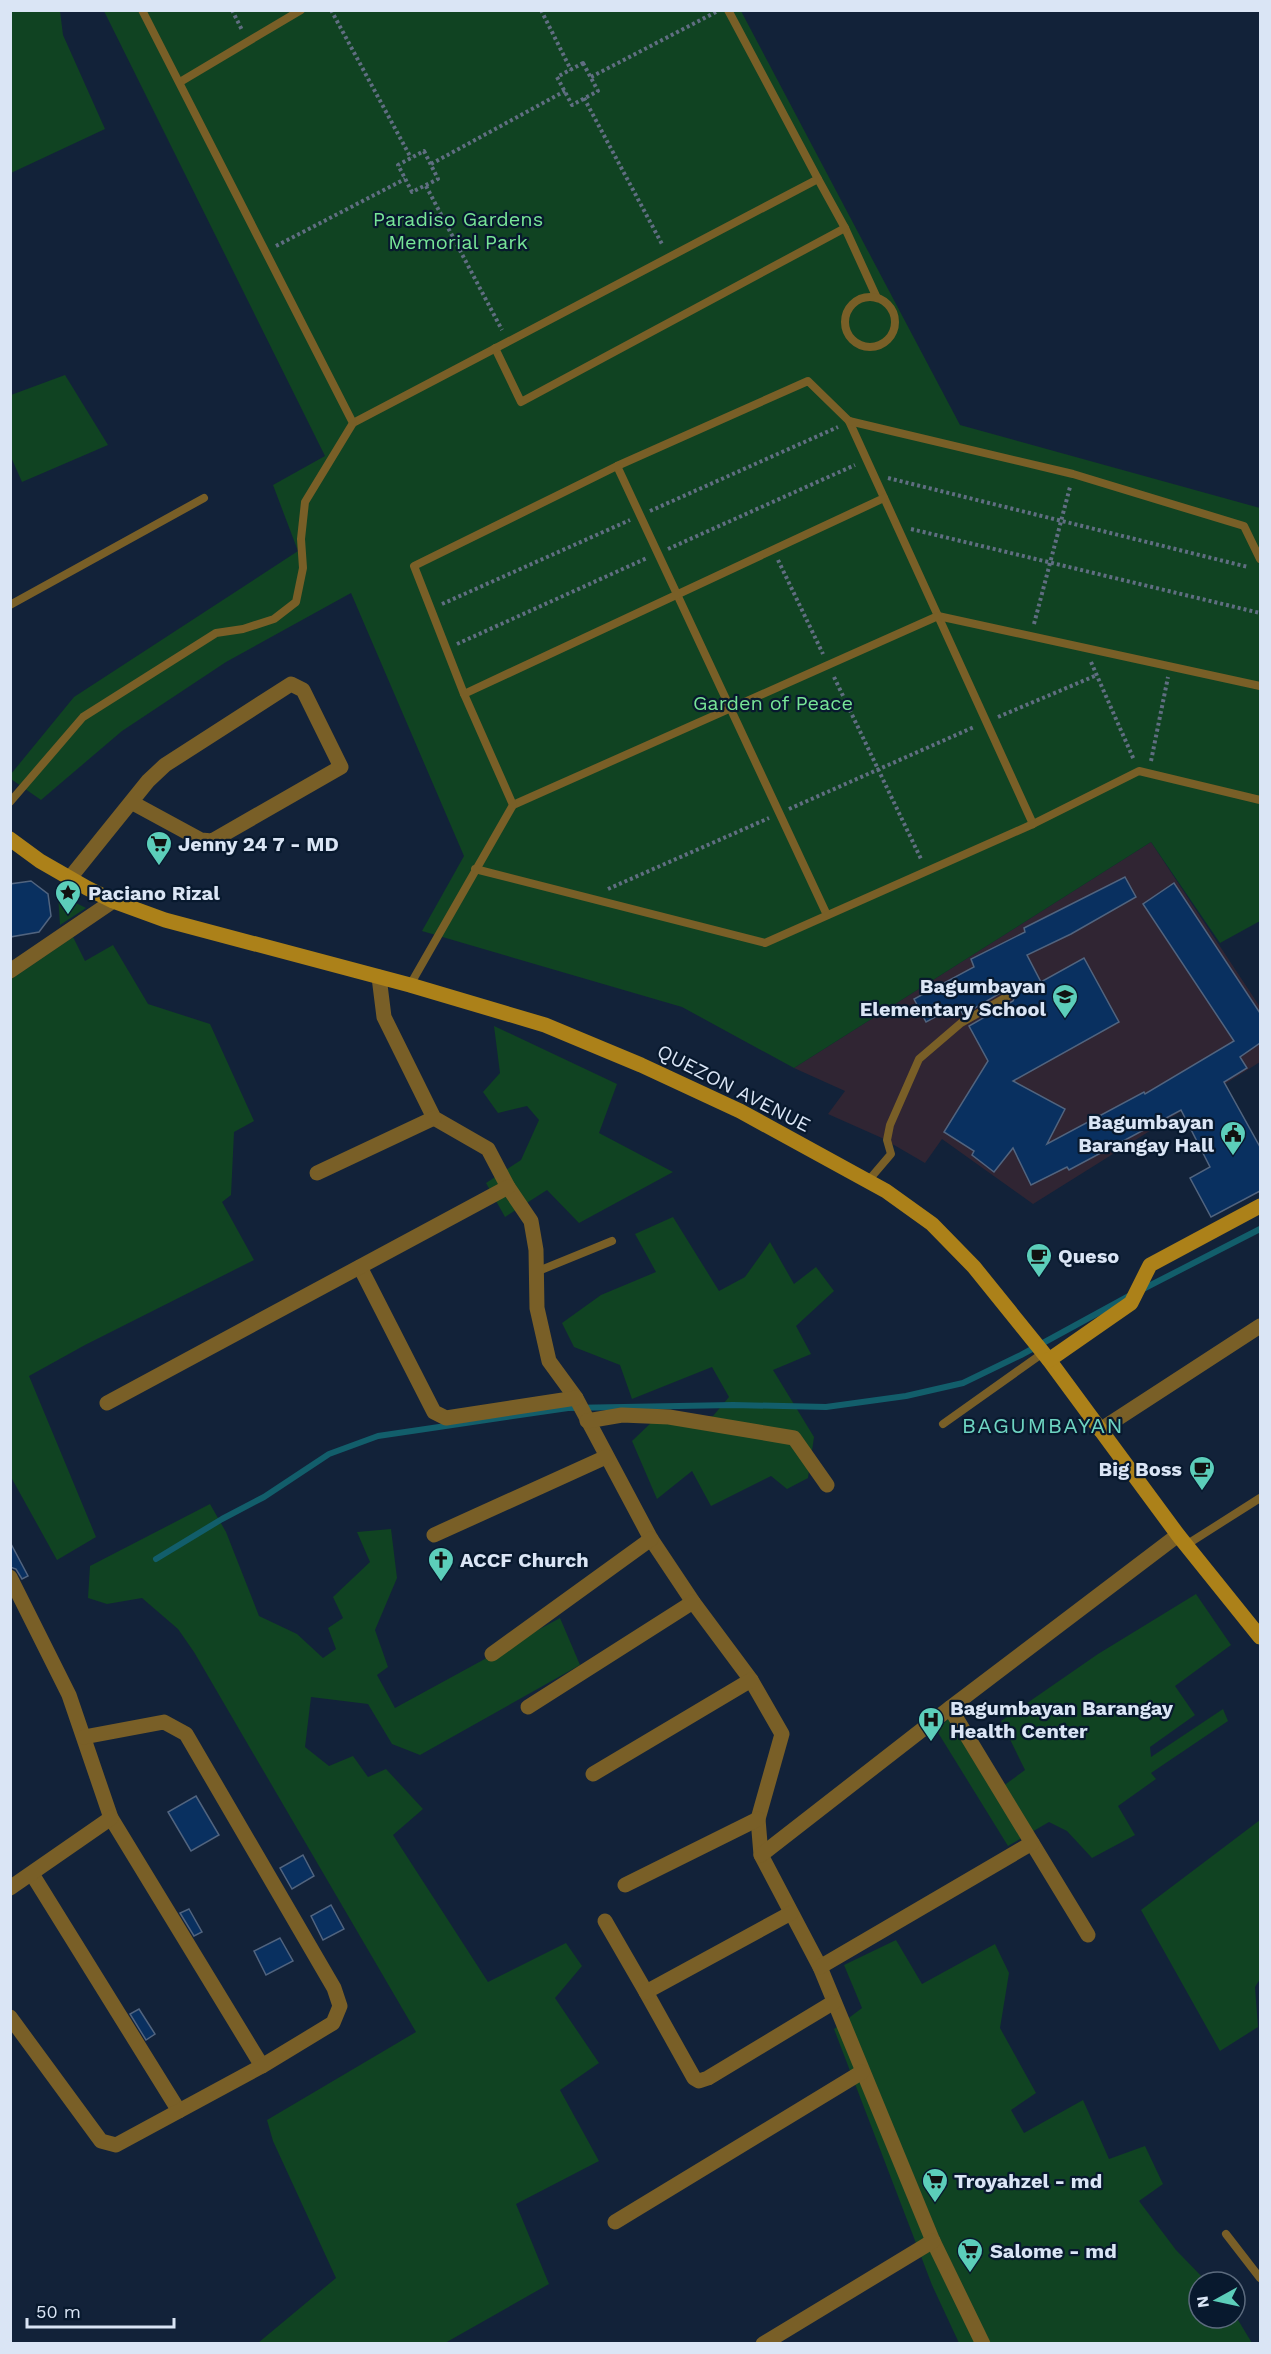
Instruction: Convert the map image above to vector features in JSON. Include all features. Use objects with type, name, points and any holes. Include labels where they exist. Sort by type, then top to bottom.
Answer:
[{"type":"main road","name":"QUEZON AVENUE","points":[[10,839],[69,879],[113,901],[165,920],[410,985],[545,1025],[641,1065],[740,1111],[868,1181],[932,1224],[974,1267],[1046,1357],[1182,1540],[1260,1637]]},
{"type":"main road","points":[[1046,1357],[1131,1304],[1150,1265],[1260,1206]]},
{"type":"street","points":[[69,879],[131,802],[148,781],[165,765],[291,684],[303,690],[341,766],[212,841],[201,840],[131,802]]},
{"type":"street","points":[[10,971],[113,901]]},
{"type":"street","points":[[380,977],[384,1017],[434,1118],[488,1149],[508,1187],[531,1221],[536,1250],[537,1308],[549,1361],[576,1398],[651,1539],[693,1602],[751,1680],[782,1734],[758,1819],[761,1855],[820,1967],[933,2241],[983,2343]]},
{"type":"street","points":[[317,1173],[434,1118]]},
{"type":"street","points":[[107,1403],[508,1187]]},
{"type":"street","points":[[360,1267],[434,1412],[446,1418],[576,1398]]},
{"type":"street","points":[[1100,1430],[1260,1326]]},
{"type":"street","points":[[587,1421],[622,1415],[669,1418],[794,1438],[827,1485]]},
{"type":"street","points":[[435,1535],[606,1457]]},
{"type":"street","points":[[492,1654],[651,1539]]},
{"type":"street","points":[[761,1855],[950,1708],[1182,1540]]},
{"type":"street","points":[[10,1577],[16,1599],[69,1695],[111,1818],[262,2066]]},
{"type":"street","points":[[528,1707],[693,1602]]},
{"type":"street","points":[[593,1774],[751,1680]]},
{"type":"street","points":[[950,1708],[1088,1935]]},
{"type":"street","points":[[10,2017],[101,2141],[116,2145],[262,2066],[333,2023],[340,2006],[334,1988],[186,1734],[164,1722],[84,1737]]},
{"type":"street","points":[[10,1888],[111,1818]]},
{"type":"street","points":[[625,1885],[758,1819]]},
{"type":"street","points":[[820,1967],[1032,1844]]},
{"type":"street","points":[[32,1874],[179,2111]]},
{"type":"street","points":[[646,1992],[791,1913]]},
{"type":"street","points":[[605,1920],[694,2078],[699,2081],[708,2078],[834,2002]]},
{"type":"street","points":[[615,2222],[862,2072]]},
{"type":"street","points":[[763,2343],[933,2241]]},
{"type":"lane","points":[[142,10],[353,423]]},
{"type":"lane","points":[[180,82],[301,10]]},
{"type":"lane","points":[[728,10],[845,228],[877,298],[891,308],[894,316],[892,333],[880,345],[862,346],[849,335],[845,319],[853,303],[860,298],[877,298]]},
{"type":"lane","points":[[10,802],[83,717],[216,633],[243,629],[274,619],[296,602],[303,568],[301,539],[305,502],[353,423],[818,179]]},
{"type":"lane","points":[[495,348],[520,402],[845,228]]},
{"type":"lane","points":[[513,805],[464,694],[414,566],[617,466],[808,381],[849,421],[1033,824]]},
{"type":"lane","points":[[849,421],[1073,474],[1244,526],[1260,560]]},
{"type":"lane","points":[[617,466],[827,915]]},
{"type":"lane","points":[[10,605],[204,498]]},
{"type":"lane","points":[[464,694],[885,498]]},
{"type":"lane","points":[[410,985],[513,805],[938,616],[1260,686]]},
{"type":"lane","points":[[475,868],[765,943],[1144,772],[1260,800]]},
{"type":"lane","points":[[868,1181],[891,1154],[887,1140],[890,1125],[919,1059],[961,1023],[1010,995]]},
{"type":"lane","points":[[536,1272],[612,1241]]},
{"type":"lane","points":[[942,1424],[1046,1357]]},
{"type":"lane","points":[[1182,1540],[1260,1498]]},
{"type":"lane","points":[[1226,2234],[1260,2278]]},
{"type":"path","points":[[232,10],[248,42]]},
{"type":"path","points":[[331,10],[411,158]]},
{"type":"path","points":[[541,10],[571,70]]},
{"type":"path","points":[[591,77],[719,10]]},
{"type":"path","points":[[583,63],[591,77],[598,91],[572,105],[557,77],[583,63]]},
{"type":"path","points":[[430,164],[565,91]]},
{"type":"path","points":[[584,98],[668,257]]},
{"type":"path","points":[[424,151],[430,164],[438,179],[412,192],[398,165],[424,151]]},
{"type":"path","points":[[266,252],[405,179]]},
{"type":"path","points":[[426,186],[508,341]]},
{"type":"path","points":[[874,474],[1249,567]]},
{"type":"path","points":[[1031,636],[1073,474]]},
{"type":"path","points":[[896,525],[1260,613]]},
{"type":"path","points":[[773,550],[927,871]]},
{"type":"path","points":[[1085,648],[1144,772]]},
{"type":"path","points":[[1144,772],[1170,666]]},
{"type":"path","points":[[590,898],[1097,675]]},
{"type":"shaded area","name":"Bagumbayan Elementary School","points":[[1151,842],[1260,1007],[1260,1062],[1033,1204],[942,1139],[925,1163],[882,1138],[828,1114],[845,1091],[794,1068]]},
{"type":"green space","points":[[11,10],[60,11],[63,35],[105,129],[11,173]]},
{"type":"green space","name":"Garden of Peace","points":[[104,11],[741,11],[960,425],[1260,508],[1260,921],[1220,943],[1151,842],[794,1068],[682,1007],[422,931],[464,856],[351,593],[226,662],[122,731],[41,800],[11,779],[11,774],[74,697],[298,551],[273,485],[325,456]]},
{"type":"green space","points":[[65,375],[108,445],[22,482],[11,457],[11,395]]},
{"type":"green space","points":[[58,894],[86,908],[60,925]]},
{"type":"green space","points":[[73,937],[85,961],[113,945],[148,1004],[210,1024],[254,1121],[234,1132],[231,1195],[222,1202],[254,1260],[85,1345],[29,1376],[96,1537],[57,1560],[11,1477],[10,980]]},
{"type":"green space","points":[[494,1026],[617,1084],[599,1133],[673,1172],[579,1223],[547,1190],[505,1217],[486,1183],[521,1160],[539,1120],[527,1106],[498,1113],[483,1092],[500,1073]]},
{"type":"green space","points":[[673,1217],[719,1291],[745,1277],[770,1242],[794,1284],[816,1267],[834,1291],[796,1326],[811,1354],[773,1370],[814,1437],[808,1478],[787,1489],[771,1476],[711,1506],[692,1471],[657,1499],[632,1441],[654,1420],[713,1416],[729,1397],[712,1367],[632,1399],[620,1365],[574,1347],[562,1323],[601,1295],[656,1272],[635,1234]]},
{"type":"green space","points":[[210,1504],[226,1532],[259,1616],[297,1634],[323,1658],[336,1649],[328,1628],[343,1618],[333,1597],[370,1562],[357,1532],[391,1529],[397,1578],[375,1630],[388,1667],[377,1675],[395,1708],[560,1618],[580,1665],[420,1755],[392,1744],[368,1704],[311,1697],[305,1747],[329,1766],[353,1756],[368,1777],[386,1769],[423,1809],[393,1835],[488,1982],[566,1943],[582,1966],[555,1998],[599,2063],[560,2090],[599,2161],[516,2204],[549,2284],[445,2343],[258,2343],[336,2278],[273,2141],[267,2120],[416,2032],[194,1652],[178,1629],[142,1598],[107,1604],[88,1598],[90,1566]]},
{"type":"green space","points":[[1196,1594],[1231,1645],[1175,1686],[1195,1715],[1150,1747],[1151,1757],[1223,1709],[1228,1721],[1151,1773],[1156,1779],[1118,1806],[1135,1835],[1092,1858],[1067,1831],[1049,1822],[1008,1846],[937,1731],[949,1718],[995,1792],[1025,1770],[1001,1721],[1098,1654]]},
{"type":"green space","points":[[1260,1820],[1260,1979],[1255,1987],[1258,2027],[1220,2051],[1141,1910]]},
{"type":"green space","points":[[896,1940],[922,1984],[995,1944],[1009,1973],[1000,2028],[1036,2093],[1011,2110],[1024,2133],[1083,2100],[1109,2159],[1145,2146],[1163,2184],[1139,2201],[1176,2250],[1195,2270],[1187,2270],[1187,2330],[1244,2330],[1252,2343],[959,2343],[932,2285],[834,2029],[862,2008],[844,1965]]},
{"type":"building","points":[[1125,877],[1136,897],[1071,934],[1027,955],[1041,982],[1084,958],[1119,1022],[1013,1081],[1065,1109],[1047,1144],[1144,1092],[1145,1094],[1234,1041],[1143,904],[1174,883],[1260,1013],[1260,1043],[1240,1057],[1247,1068],[1224,1082],[1260,1147],[1260,1191],[1211,1217],[1190,1178],[1210,1167],[1181,1110],[1069,1170],[1067,1167],[1031,1185],[1013,1148],[994,1172],[972,1155],[974,1151],[944,1132],[988,1061],[969,1026],[1013,1001],[1016,994],[1014,990],[1007,989],[963,1015],[958,1005],[926,1022],[914,999],[974,967],[971,959],[1025,932],[1024,928]]},
{"type":"building","points":[[31,881],[48,894],[51,916],[39,932],[10,937],[10,884]]},
{"type":"building","points":[[10,1542],[28,1576],[22,1579],[16,1569],[10,1567]]},
{"type":"building","points":[[196,1796],[219,1835],[191,1851],[168,1812]]},
{"type":"building","points":[[303,1855],[314,1876],[292,1889],[280,1868]]},
{"type":"building","points":[[331,1905],[344,1929],[323,1940],[311,1916]]},
{"type":"building","points":[[189,1909],[202,1932],[194,1936],[180,1913]]},
{"type":"building","points":[[280,1938],[293,1961],[266,1975],[254,1951]]},
{"type":"building","points":[[139,2009],[155,2034],[146,2040],[130,2014]]},
{"type":"waterway","points":[[1141,1290],[1260,1229]]},
{"type":"waterway","points":[[156,1559],[222,1519],[264,1497],[329,1454],[378,1436],[568,1408],[733,1405],[826,1407],[906,1396],[963,1383],[1021,1355],[1129,1296]]},
{"type":"place","name":"Jenny 24 7 - MD","points":[[159,867]]},
{"type":"place","name":"Paciano Rizal","points":[[68,916]]},
{"type":"place","name":"Bagumbayan Elementary School","points":[[1065,1020]]},
{"type":"place","name":"Bagumbayan Barangay Hall","points":[[1233,1157]]},
{"type":"place","name":"Queso","points":[[1039,1279]]},
{"type":"place","name":"Big Boss","points":[[1202,1492]]},
{"type":"place","name":"ACCF Church","points":[[441,1583]]},
{"type":"place","name":"Bagumbayan Barangay Health Center","points":[[931,1743]]},
{"type":"place","name":"Troyahzel - md","points":[[935,2204]]},
{"type":"place","name":"Salome - md","points":[[970,2274]]},
{"type":"district","name":"BAGUMBAYAN","points":[[1043,1425]]},
{"type":"park label","name":"Paradiso Gardens Memorial Park","points":[[458,230]]}]
